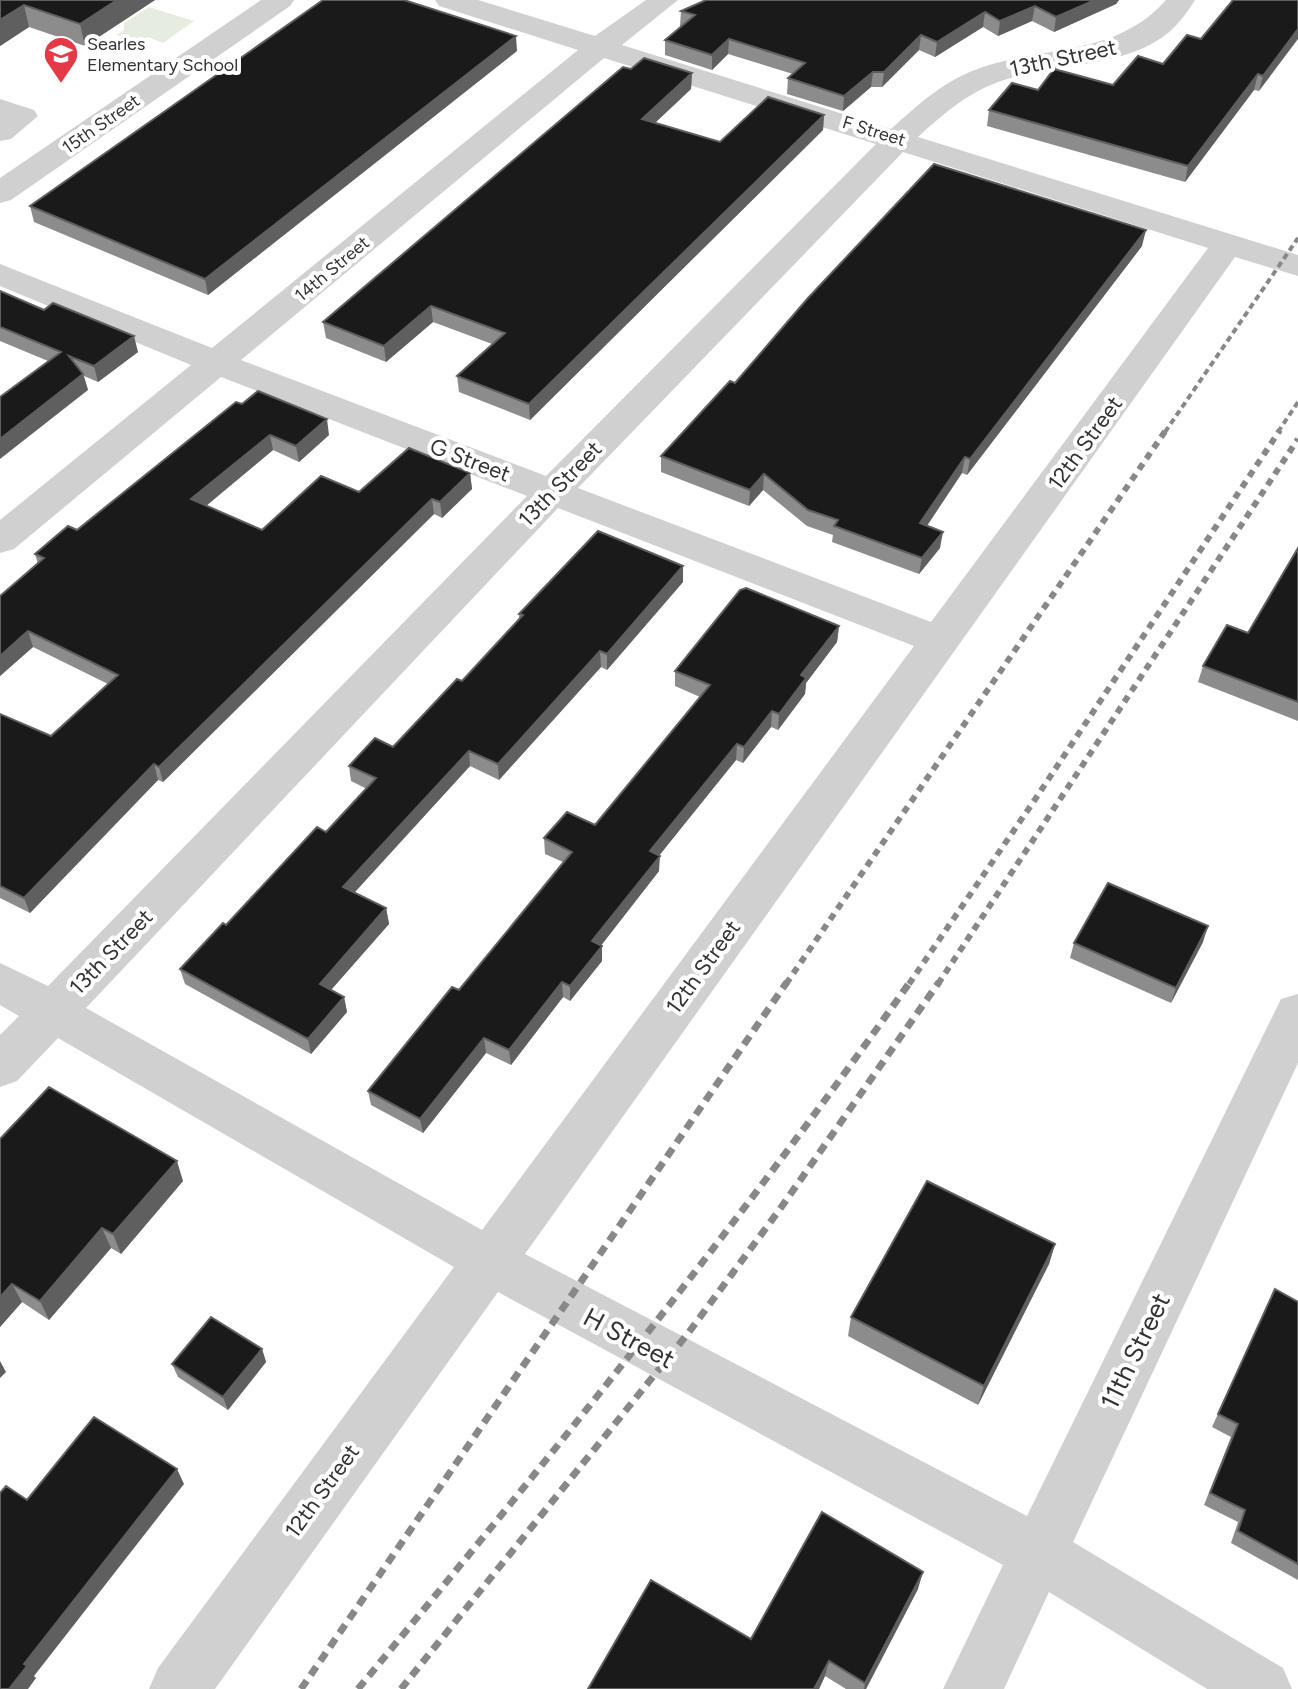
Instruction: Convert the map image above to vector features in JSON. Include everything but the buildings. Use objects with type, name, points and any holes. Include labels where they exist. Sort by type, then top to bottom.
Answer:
[{"type":"street","name":"15th Street","points":[[0,193],[280,0]]},
{"type":"street","name":"F Street","points":[[449,0],[1298,266]]},
{"type":"street","name":"14th Street","points":[[0,540],[601,46],[664,0]]},
{"type":"street","name":"13th Street","points":[[0,1067],[553,491],[898,139],[945,97],[971,82],[994,73],[1122,46],[1145,37],[1158,27],[1181,0]]},
{"type":"street","points":[[0,108],[23,116],[0,132]]},
{"type":"street","name":"12th Street","points":[[179,1689],[1228,244]]},
{"type":"street","name":"G Street","points":[[0,274],[218,363],[942,642]]},
{"type":"street","name":"H Street","points":[[0,982],[566,1304],[1038,1553],[1262,1689]]},
{"type":"street","name":"11th Street","points":[[973,1689],[1298,1013]]},
{"type":"shaded area","points":[[149,7],[194,21],[163,43],[148,37],[140,42],[117,35],[124,30],[124,23]]},
{"type":"railway","points":[[1165,432],[1298,238]]},
{"type":"railway","points":[[1278,432],[1298,402]]},
{"type":"railway","points":[[786,984],[1166,430]]},
{"type":"railway","points":[[909,984],[1280,430]]},
{"type":"railway","points":[[938,984],[1298,439]]},
{"type":"railway","points":[[301,1689],[787,982]]},
{"type":"railway","points":[[358,1689],[641,1341],[778,1163],[910,982]]},
{"type":"railway","points":[[401,1689],[689,1332],[780,1209],[939,982]]},
{"type":"place","name":"Searles Elementary School","points":[[61,85]]}]
